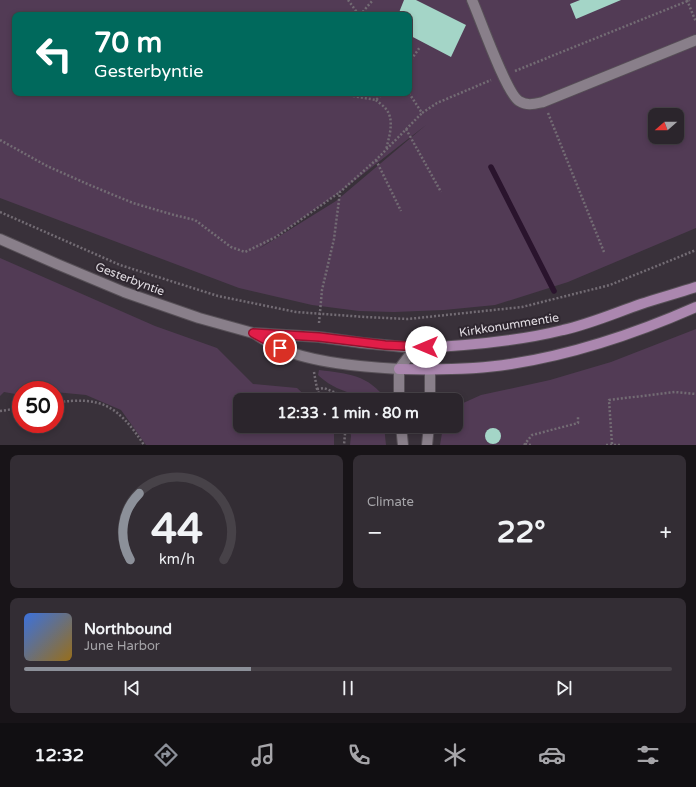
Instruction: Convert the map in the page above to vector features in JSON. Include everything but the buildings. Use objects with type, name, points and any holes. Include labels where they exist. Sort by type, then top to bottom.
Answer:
[{"type":"main road","name":"Kirkkonummentie","points":[[415,348],[464,346],[532,337],[557,332],[592,322],[696,287]]},
{"type":"main road","points":[[430,369],[481,367],[545,358],[607,341],[696,307]]},
{"type":"main road","name":"Gesterbyntie","points":[[399,369],[430,369]]},
{"type":"street","points":[[472,0],[512,94],[518,100],[529,104],[543,102],[696,40]]},
{"type":"street","name":"Gesterbyntie","points":[[0,239],[124,292],[199,318],[253,333],[319,337],[415,348]]},
{"type":"street","name":"Gesterbyntie","points":[[253,333],[280,348],[316,359],[352,366],[399,369]]},
{"type":"street","points":[[399,393],[399,369],[415,348],[430,369],[430,393]]},
{"type":"street","points":[[402,433],[403,445]]},
{"type":"street","points":[[427,445],[428,433]]},
{"type":"path","points":[[348,0],[358,12]]},
{"type":"path","points":[[362,12],[372,0]]},
{"type":"path","points":[[0,140],[47,166],[99,189],[133,202],[195,220],[231,247],[245,252],[276,237],[340,192],[376,160],[422,113],[437,103],[689,0],[696,22]]},
{"type":"path","points":[[412,59],[420,47]]},
{"type":"path","points":[[352,96],[376,100],[387,109],[391,119],[386,150]]},
{"type":"path","points":[[376,100],[380,96]]},
{"type":"path","points":[[411,96],[422,113]]},
{"type":"path","points":[[543,102],[604,252]]},
{"type":"path","points":[[406,129],[442,192]]},
{"type":"path","points":[[376,160],[401,211]]},
{"type":"path","points":[[319,314],[322,290],[334,239],[340,192]]},
{"type":"path","points":[[0,212],[120,265],[218,296],[296,312],[408,319],[522,307],[610,285],[696,250]]},
{"type":"path","points":[[319,393],[317,389],[324,388],[336,393]]},
{"type":"path","points":[[612,444],[609,400],[675,392],[696,394]]},
{"type":"path","points":[[64,402],[80,400],[96,402],[108,407],[132,427],[144,445]]},
{"type":"path","points":[[0,411],[12,409]]},
{"type":"path","points":[[524,444],[532,435],[578,423],[578,416]]},
{"type":"path","points":[[344,445],[345,433]]},
{"type":"path","points":[[524,444],[531,445]]},
{"type":"path","points":[[606,445],[620,445]]},
{"type":"shaded area","points":[[0,0],[696,0],[696,228],[568,282],[495,305],[444,310],[394,312],[359,311],[312,305],[239,288],[0,198]],"holes":[[[426,125],[336,201],[257,250],[340,192]]]},
{"type":"shaded area","points":[[0,258],[155,326],[217,348],[253,384],[297,388],[302,393],[233,393],[233,433],[333,433],[334,445],[146,445],[121,410],[86,395],[64,393],[64,381],[12,381],[12,393],[4,392],[0,396]]},
{"type":"shaded area","points":[[696,329],[696,445],[440,445],[442,433],[463,433],[463,403],[481,395],[550,380],[611,362]]},
{"type":"shaded area","points":[[319,370],[348,374],[365,380],[382,393],[350,393],[333,386],[318,375]]},
{"type":"shaded area","points":[[350,433],[385,433],[386,445],[350,445]]},
{"type":"waterway","points":[[491,167],[554,291]]},
{"type":"route","points":[[280,348],[253,333],[319,337],[415,348],[426,347]]}]
